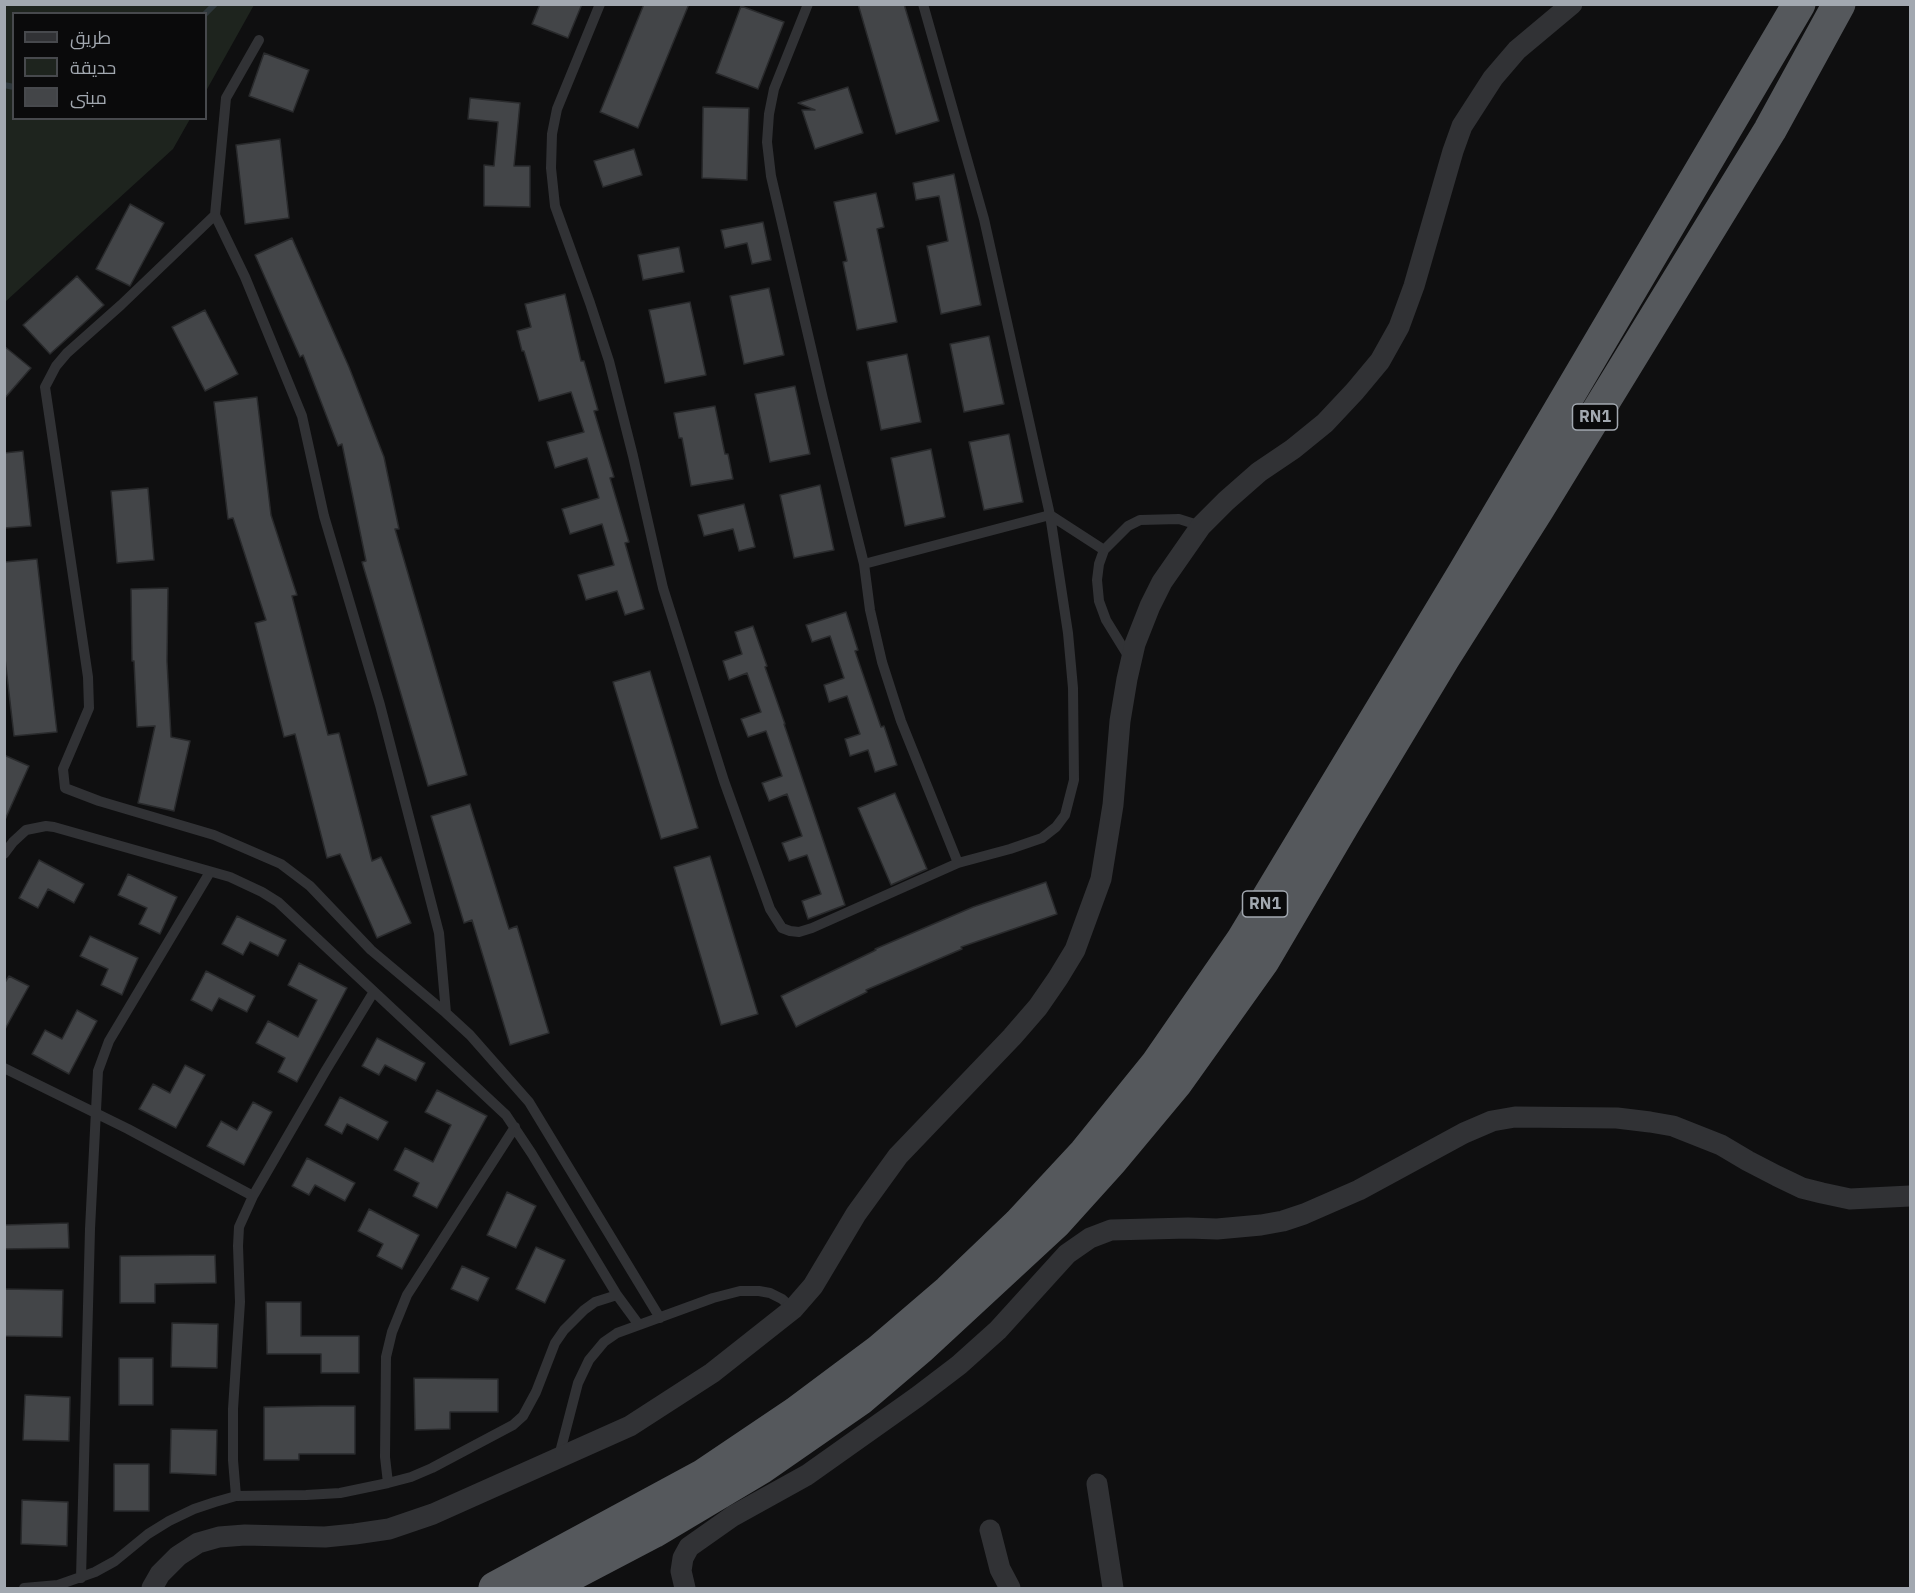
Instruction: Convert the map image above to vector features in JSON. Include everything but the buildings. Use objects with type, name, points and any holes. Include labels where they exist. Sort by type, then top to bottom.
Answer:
[{"type":"highway","name":"RN1","points":[[495,1588],[704,1475],[796,1413],[879,1351],[949,1291],[1085,1154],[1157,1064],[1242,941],[1465,571],[1799,4]]},
{"type":"highway","name":"RN1","points":[[546,1588],[653,1532],[762,1467],[860,1399],[938,1332],[1055,1223],[1111,1161],[1176,1083],[1263,961],[1432,678],[1770,130],[1839,4]]},
{"type":"street","points":[[152,1588],[160,1574],[178,1556],[198,1543],[219,1537],[236,1535],[325,1537],[389,1529],[433,1514],[630,1426],[712,1373],[793,1309],[813,1286],[856,1214],[898,1156],[1038,1007],[1075,950],[1101,879],[1113,805],[1120,721],[1131,660],[1150,606],[1162,582],[1201,526],[1259,472],[1325,423],[1380,362],[1399,327],[1414,286],[1462,126],[1492,78],[1517,50],[1572,4]]},
{"type":"street","points":[[685,1588],[681,1571],[683,1558],[689,1547],[733,1516],[807,1475],[917,1397],[959,1365],[998,1330],[1067,1254],[1090,1238],[1111,1230],[1217,1229],[1283,1221],[1313,1211],[1359,1190],[1464,1132],[1492,1121],[1515,1117],[1617,1118],[1672,1126],[1721,1145],[1802,1188],[1850,1199],[1911,1196]]},
{"type":"street","points":[[1097,1484],[1113,1588]]},
{"type":"street","points":[[990,1530],[1000,1569],[1010,1588]]},
{"type":"lane","points":[[600,4],[557,109],[552,134],[551,168],[555,206],[609,361],[663,588],[693,687],[770,909],[782,928],[790,931],[806,930],[958,863],[1042,838],[1056,827],[1065,814],[1074,780],[1072,677],[1062,582],[1050,515],[984,219],[923,4]]},
{"type":"lane","points":[[807,4],[774,88],[767,142],[771,176],[864,564],[870,610],[882,662],[901,721],[958,863]]},
{"type":"lane","points":[[259,40],[225,98],[215,215],[245,277],[302,416],[324,516],[380,705],[439,933],[446,1013]]},
{"type":"lane","points":[[215,215],[67,353],[56,366],[45,387],[88,676],[89,708],[63,769],[65,788],[99,801],[214,835],[281,864],[310,886],[372,950],[470,1035],[529,1102],[660,1318]]},
{"type":"lane","points":[[864,564],[1050,515],[1104,550]]},
{"type":"lane","points":[[1131,660],[1106,620],[1099,601],[1097,580],[1104,550],[1128,526],[1140,520],[1179,519],[1201,526]]},
{"type":"lane","points":[[4,854],[26,830],[46,826],[230,877],[278,902],[485,1094],[515,1127],[617,1295],[639,1324]]},
{"type":"lane","points":[[81,1578],[95,1112],[100,1059],[108,1041],[210,872]]},
{"type":"lane","points":[[236,1496],[232,1409],[240,1302],[239,1227],[253,1196],[326,1070],[374,993]]},
{"type":"lane","points":[[4,1068],[95,1112],[253,1196]]},
{"type":"lane","points":[[388,1483],[385,1457],[386,1358],[392,1332],[407,1295],[515,1127]]},
{"type":"lane","points":[[559,1457],[578,1383],[589,1360],[604,1342],[617,1333],[740,1290],[770,1293],[782,1299],[793,1309]]},
{"type":"lane","points":[[24,1588],[58,1585],[81,1578],[115,1561],[148,1534],[185,1513],[236,1496],[340,1493],[411,1477],[432,1468],[513,1425],[523,1416],[536,1392],[555,1343],[564,1330],[595,1302],[617,1295]]},
{"type":"green space","points":[[5,4],[254,5],[207,89],[207,12],[12,12],[12,120],[189,120],[173,149],[5,302]]},
{"type":"waterway","points":[[207,12],[215,4]]},
{"type":"waterway","points":[[4,85],[12,87]]}]
